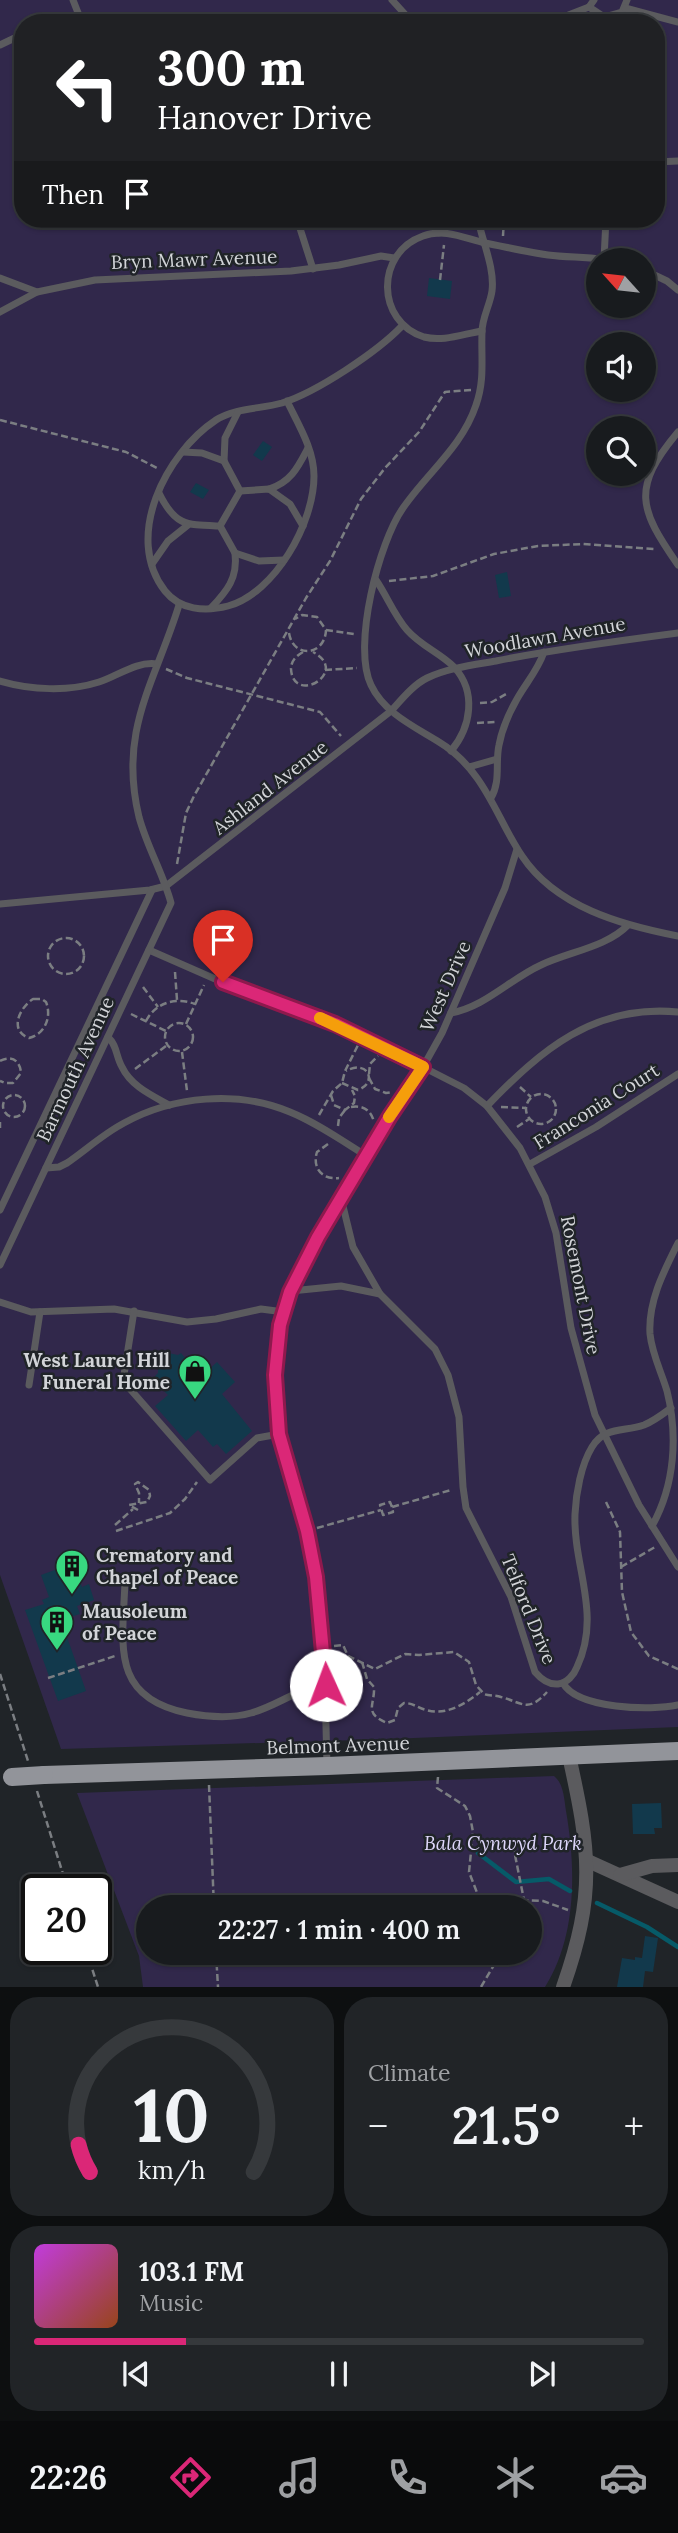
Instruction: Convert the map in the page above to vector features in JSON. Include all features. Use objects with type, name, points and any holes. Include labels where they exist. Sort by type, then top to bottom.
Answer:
[{"type":"main road","name":"Belmont Avenue","points":[[6,1777],[678,1751]]},
{"type":"street","points":[[563,1987],[579,1939],[587,1890],[588,1861],[569,1756]]},
{"type":"street","points":[[588,1861],[678,1902]]},
{"type":"street","points":[[621,1875],[652,1866],[678,1865]]},
{"type":"lane","points":[[392,0],[405,14]]},
{"type":"lane","points":[[568,14],[592,3]]},
{"type":"lane","points":[[626,4],[655,14]]},
{"type":"lane","points":[[300,228],[313,269]]},
{"type":"lane","points":[[441,228],[442,233]]},
{"type":"lane","points":[[480,228],[493,283],[482,331],[481,389],[476,407],[461,436],[394,522],[383,549],[364,635],[365,667],[371,687],[391,711],[452,751],[469,767],[491,798],[517,849],[541,878],[563,896],[590,910],[628,925],[678,936]]},
{"type":"lane","points":[[606,228],[607,248]]},
{"type":"lane","points":[[482,331],[452,338],[432,338],[402,326],[393,311],[387,291],[388,275],[394,258],[414,240],[442,233],[549,255],[586,258]]},
{"type":"lane","name":"Bryn Mawr Avenue","points":[[0,312],[37,292],[71,283],[120,278],[313,269],[381,256],[394,258]]},
{"type":"lane","points":[[656,275],[678,290]]},
{"type":"lane","points":[[0,278],[37,292]]},
{"type":"lane","points":[[286,401],[308,447],[314,476],[303,526],[284,560],[272,575],[245,599],[211,609],[179,605],[164,590],[152,565],[148,536],[159,493],[167,474],[183,452],[210,425],[228,414],[261,409],[286,401],[361,360],[402,326]]},
{"type":"lane","points":[[238,412],[225,438],[224,461],[240,491]]},
{"type":"lane","points":[[678,432],[652,468],[645,495],[651,524],[678,565]]},
{"type":"lane","points":[[240,491],[279,486],[295,472],[308,447]]},
{"type":"lane","points":[[183,452],[202,453],[224,461]]},
{"type":"lane","points":[[270,489],[290,504],[303,526]]},
{"type":"lane","points":[[220,526],[240,491]]},
{"type":"lane","points":[[159,493],[170,513],[188,526],[220,526]]},
{"type":"lane","points":[[152,565],[168,541],[188,526]]},
{"type":"lane","points":[[211,609],[231,585],[236,565],[235,553],[220,526]]},
{"type":"lane","points":[[235,553],[259,561],[284,560]]},
{"type":"lane","name":"Woodlawn Avenue","points":[[376,580],[415,639],[455,669],[544,652],[678,633]]},
{"type":"lane","points":[[0,904],[152,890],[170,884],[143,832],[132,760],[143,699],[179,605]]},
{"type":"lane","points":[[491,798],[497,784],[497,759],[506,724],[544,652]]},
{"type":"lane","points":[[0,681],[34,687],[74,687],[97,683],[144,663],[156,665]]},
{"type":"lane","points":[[452,751],[462,736],[470,703],[455,669]]},
{"type":"lane","name":"Ashland Avenue","points":[[170,884],[391,711],[418,683],[455,669]]},
{"type":"lane","points":[[469,767],[497,759]]},
{"type":"lane","name":"West Drive","points":[[327,1766],[324,1647],[316,1577],[307,1531],[279,1434],[275,1375],[284,1312],[290,1292],[357,1169],[423,1067],[451,1013],[505,888],[517,849]]},
{"type":"lane","name":"Barmouth Avenue","points":[[0,1265],[171,903],[170,884]]},
{"type":"lane","name":"Barmouth Avenue","points":[[0,1210],[152,890]]},
{"type":"lane","points":[[451,1013],[472,1007],[539,965],[614,937],[628,925]]},
{"type":"lane","name":"Rosemont Drive","points":[[149,950],[259,997],[362,1036],[464,1088],[487,1106],[530,1164],[545,1196],[556,1233],[577,1353],[595,1415],[628,1485],[678,1567]]},
{"type":"lane","points":[[487,1106],[542,1052],[579,1031],[631,1013],[678,1012]]},
{"type":"lane","points":[[108,1037],[114,1044],[127,1076],[142,1089],[169,1105]]},
{"type":"lane","name":"Franconia Court","points":[[530,1164],[596,1127],[678,1073]]},
{"type":"lane","points":[[46,1168],[59,1167],[123,1123],[169,1105],[214,1099],[247,1101],[277,1107],[314,1124],[365,1155]]},
{"type":"lane","name":"Telford Drive","points":[[341,1198],[354,1247],[380,1294],[422,1335],[443,1361],[459,1417],[463,1487],[470,1519],[511,1597],[531,1664],[539,1677],[552,1684],[563,1683],[575,1672],[581,1658],[588,1620],[575,1512],[588,1454],[604,1433]]},
{"type":"lane","points":[[652,1525],[663,1502],[671,1465],[674,1426],[653,1351],[650,1320],[659,1285],[678,1243]]},
{"type":"lane","points":[[290,1292],[341,1286],[380,1294]]},
{"type":"lane","points":[[0,1302],[23,1310],[40,1312],[106,1309],[134,1311],[167,1320],[187,1322],[261,1309],[284,1312]]},
{"type":"lane","points":[[134,1311],[122,1381],[210,1480],[257,1438],[279,1434]]},
{"type":"lane","points":[[29,1385],[40,1312]]},
{"type":"lane","points":[[604,1433],[643,1425],[671,1408]]},
{"type":"lane","points":[[125,1581],[123,1653],[130,1678],[140,1692],[167,1707],[194,1714],[223,1717],[250,1713],[307,1688],[326,1685]]},
{"type":"lane","points":[[563,1683],[565,1688],[582,1697],[608,1704],[650,1708],[678,1705]]},
{"type":"path","points":[[502,246],[503,228]]},
{"type":"path","points":[[440,280],[442,233]]},
{"type":"path","points":[[170,884],[186,813],[337,549],[367,489],[419,432],[442,395],[448,391],[481,389]]},
{"type":"path","points":[[0,420],[126,452],[167,474]]},
{"type":"path","points":[[376,580],[395,582],[433,576],[494,554],[538,546],[583,544],[648,549],[664,545]]},
{"type":"path","points":[[294,620],[302,615],[317,617],[326,630],[323,643],[312,652],[303,652],[296,656],[292,663],[294,679],[309,686],[317,684],[326,670],[324,662],[312,652]]},
{"type":"path","points":[[289,630],[292,644],[303,652]]},
{"type":"path","points":[[326,630],[364,635]]},
{"type":"path","points":[[156,665],[187,678],[320,712],[348,745]]},
{"type":"path","points":[[326,670],[365,667]]},
{"type":"path","points":[[470,703],[492,702],[517,686],[524,687]]},
{"type":"path","points":[[467,722],[506,724]]},
{"type":"path","points":[[68,939],[79,944],[83,954],[77,970],[60,973],[51,966],[49,949],[57,941],[68,939]]},
{"type":"path","points":[[174,961],[177,1000]]},
{"type":"path","points":[[186,1024],[208,976]]},
{"type":"path","points":[[136,978],[158,1007]]},
{"type":"path","points":[[42,999],[49,1010],[46,1024],[37,1035],[24,1037],[18,1025],[20,1013],[28,1002],[42,999]]},
{"type":"path","points":[[146,1021],[158,1007],[177,1000],[195,1004]]},
{"type":"path","points":[[121,1009],[166,1031]]},
{"type":"path","points":[[172,1024],[186,1024],[192,1030],[193,1039],[189,1047],[181,1051],[173,1050],[167,1045],[166,1031],[172,1024]]},
{"type":"path","points":[[314,1124],[331,1095],[342,1083],[362,1036]]},
{"type":"path","points":[[127,1076],[167,1045]]},
{"type":"path","points":[[181,1051],[189,1101]]},
{"type":"path","points":[[365,1087],[370,1064],[378,1056]]},
{"type":"path","points":[[0,1061],[5,1058],[13,1059],[21,1069],[19,1077],[13,1083],[0,1081]]},
{"type":"path","points":[[345,1071],[357,1066],[365,1069],[375,1089]]},
{"type":"path","points":[[342,1083],[358,1090],[365,1087],[386,1093],[407,1090]]},
{"type":"path","points":[[351,1089],[360,1106],[373,1116],[377,1136]]},
{"type":"path","points":[[351,1107],[358,1090]]},
{"type":"path","points":[[542,1093],[552,1099],[555,1104],[554,1116],[546,1123],[540,1124],[529,1119],[526,1108],[531,1097],[542,1093]]},
{"type":"path","points":[[331,1095],[334,1105],[345,1110]]},
{"type":"path","points":[[8,1096],[19,1096],[24,1101],[23,1111],[18,1116],[11,1116],[3,1109],[4,1102],[8,1096]]},
{"type":"path","points":[[357,1169],[333,1179],[322,1175],[318,1170],[316,1158],[317,1152],[326,1144],[341,1140],[338,1124],[345,1110],[360,1106]]},
{"type":"path","points":[[487,1106],[526,1108]]},
{"type":"path","points":[[509,1133],[529,1119]]},
{"type":"path","points":[[0,1122],[0,1128]]},
{"type":"path","points":[[116,1531],[170,1513],[185,1499],[199,1479]]},
{"type":"path","points":[[139,1503],[136,1482],[146,1487],[150,1493]]},
{"type":"path","points":[[307,1531],[382,1510],[380,1505],[390,1502],[392,1507],[463,1487]]},
{"type":"path","points":[[138,1510],[129,1505],[147,1502],[150,1493],[155,1491]]},
{"type":"path","points":[[606,1502],[620,1532],[624,1606],[636,1640],[657,1661],[678,1669]]},
{"type":"path","points":[[115,1525],[134,1508]]},
{"type":"path","points":[[621,1567],[662,1542]]},
{"type":"path","points":[[324,1647],[343,1645],[345,1654],[375,1669],[405,1654],[454,1652],[469,1662],[480,1692]]},
{"type":"path","points":[[48,1678],[123,1653]]},
{"type":"path","points":[[362,1662],[367,1679],[375,1692],[371,1704],[372,1712],[387,1723],[395,1720],[398,1708],[404,1703],[414,1704],[424,1710],[446,1711],[480,1692]]},
{"type":"path","points":[[480,1692],[526,1706],[536,1703],[552,1684]]},
{"type":"path","points":[[439,1774],[437,1788],[465,1806],[470,1816],[472,1832],[469,1872],[478,1895]]},
{"type":"path","points":[[209,1784],[213,1895]]},
{"type":"path","points":[[513,1845],[524,1895]]},
{"type":"path","points":[[542,1900],[573,1912]]},
{"type":"path","points":[[91,1965],[98,1987]]},
{"type":"path","points":[[217,1965],[218,1987]]},
{"type":"path","points":[[481,1987],[494,1965]]},
{"type":"green space","points":[[0,0],[678,0],[678,1727],[61,1749],[0,1575]]},
{"type":"green space","name":"Bala Cynwyd Park","points":[[554,1776],[563,1792],[572,1878],[563,1946],[545,1987],[143,1987],[140,1965],[542,1965],[542,1895],[136,1895],[136,1948],[112,1885],[112,1874],[108,1874],[77,1793]]},
{"type":"building","points":[[429,278],[452,281],[450,299],[427,296]]},
{"type":"building","points":[[263,441],[272,447],[262,461],[253,455]]},
{"type":"building","points":[[196,483],[209,490],[203,499],[190,492]]},
{"type":"building","points":[[507,572],[511,596],[499,598],[495,575]]},
{"type":"building","name":"West Laurel Hill Funeral Home","points":[[168,1353],[181,1353],[186,1359],[188,1356],[204,1374],[217,1362],[235,1382],[222,1394],[252,1431],[226,1454],[217,1444],[213,1447],[198,1430],[186,1441],[155,1406],[168,1395],[157,1384],[160,1381],[155,1376],[158,1373],[158,1360]]},
{"type":"building","points":[[74,1563],[82,1587],[89,1584],[94,1600],[77,1606],[80,1614],[61,1620],[86,1691],[58,1701],[25,1610],[44,1604],[42,1600],[49,1597],[41,1575]]},
{"type":"building","points":[[661,1803],[662,1828],[654,1828],[655,1834],[633,1834],[632,1804]]},
{"type":"building","points":[[645,1936],[658,1938],[653,1972],[645,1971],[643,1987],[617,1987],[622,1958],[642,1958]]},
{"type":"waterway","points":[[478,1853],[516,1882],[549,1879],[570,1891]]},
{"type":"waterway","points":[[597,1903],[647,1927],[678,1947]]},
{"type":"slow traffic","points":[[320,1018],[423,1067],[389,1117]]},
{"type":"place","name":"West Laurel Hill Funeral Home","points":[[195,1401]]},
{"type":"place","name":"Crematory and Chapel of Peace","points":[[72,1596]]},
{"type":"place","name":"Mausoleum of Peace","points":[[57,1652]]},
{"type":"route","points":[[223,982],[335,1024],[423,1067],[357,1169],[318,1237],[290,1292],[280,1325],[275,1375],[279,1434],[307,1531],[316,1577],[326,1685]]}]
